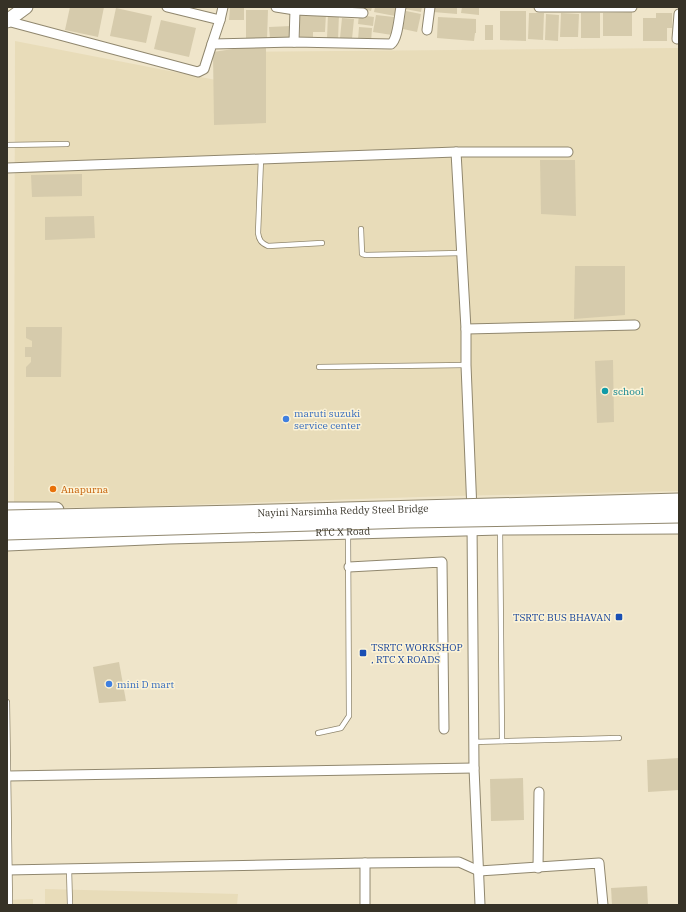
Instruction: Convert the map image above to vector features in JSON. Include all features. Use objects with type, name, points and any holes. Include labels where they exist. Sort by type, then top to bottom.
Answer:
[{"type":"main road","points":[[7,510],[239,507],[679,494]]},
{"type":"main road","name":"Nayini Narsimha Reddy Steel Bridge","points":[[7,518],[232,514],[679,501]]},
{"type":"main road","name":"Nayini Narsimha Reddy Steel Bridge","points":[[7,532],[441,519],[679,515]]},
{"type":"main road","name":"RTC X Road","points":[[7,543],[169,536],[500,527],[679,526]]},
{"type":"street","points":[[7,21],[26,7]]},
{"type":"street","points":[[167,7],[220,20]]},
{"type":"street","points":[[7,21],[198,72],[204,69],[223,7]]},
{"type":"street","points":[[276,7],[295,10],[363,14]]},
{"type":"street","points":[[212,44],[294,42],[391,44],[394,42],[396,36],[401,7]]},
{"type":"street","points":[[427,30],[430,7]]},
{"type":"street","points":[[539,7],[632,7]]},
{"type":"street","points":[[294,42],[295,10]]},
{"type":"street","points":[[677,39],[679,14]]},
{"type":"street","points":[[7,168],[456,152],[568,152]]},
{"type":"street","points":[[456,152],[466,329],[466,365],[472,500],[473,742],[480,905]]},
{"type":"street","points":[[466,329],[635,324]]},
{"type":"street","points":[[349,567],[442,562],[444,728]]},
{"type":"street","points":[[8,776],[474,768]]},
{"type":"street","points":[[538,868],[539,792]]},
{"type":"street","points":[[8,870],[459,862],[479,871],[600,863],[603,905]]},
{"type":"street","points":[[365,863],[365,905]]},
{"type":"lane","points":[[7,146],[68,144]]},
{"type":"lane","points":[[261,159],[259,240],[268,246],[322,243]]},
{"type":"lane","points":[[361,230],[362,254],[366,256],[462,253]]},
{"type":"lane","points":[[318,366],[466,365]]},
{"type":"lane","points":[[500,527],[502,741]]},
{"type":"lane","points":[[318,733],[341,728],[349,716],[348,532]]},
{"type":"lane","points":[[7,702],[8,870],[10,905]]},
{"type":"lane","points":[[473,742],[619,738]]},
{"type":"lane","points":[[69,868],[70,905]]},
{"type":"shaded area","points":[[15,41],[216,80],[224,52],[679,48],[679,491],[450,496],[123,507],[14,508]]},
{"type":"shaded area","points":[[45,889],[238,894],[237,905],[45,905]]},
{"type":"shaded area","points":[[33,899],[33,905],[7,905],[7,900]]},
{"type":"building","points":[[70,7],[104,7],[98,37],[65,30]]},
{"type":"building","points":[[230,7],[244,8],[244,20],[229,20]]},
{"type":"building","points":[[355,7],[372,7],[371,11]]},
{"type":"building","points":[[375,7],[397,7],[395,16],[374,12]]},
{"type":"building","points":[[405,7],[422,7],[421,12],[405,9]]},
{"type":"building","points":[[433,7],[457,7],[457,14],[433,12]]},
{"type":"building","points":[[462,7],[479,7],[479,15],[461,13]]},
{"type":"building","points":[[116,8],[152,16],[146,43],[110,36]]},
{"type":"building","points":[[246,10],[268,10],[267,40],[246,40]]},
{"type":"building","points":[[406,11],[421,14],[417,32],[403,29]]},
{"type":"building","points":[[500,11],[526,11],[526,41],[500,40]]},
{"type":"building","points":[[632,12],[632,36],[603,36],[603,13]]},
{"type":"building","points":[[326,13],[325,32],[313,32],[313,39],[300,38],[300,14]]},
{"type":"building","points":[[328,13],[339,14],[338,40],[327,39]]},
{"type":"building","points":[[529,13],[544,13],[543,40],[528,39]]},
{"type":"building","points":[[561,13],[579,14],[578,37],[560,37]]},
{"type":"building","points":[[581,13],[600,13],[600,38],[581,38]]},
{"type":"building","points":[[656,13],[672,13],[672,28],[667,28],[667,41],[643,41],[643,18],[656,18]]},
{"type":"building","points":[[546,14],[559,15],[558,41],[545,40]]},
{"type":"building","points":[[359,15],[374,17],[373,26],[358,24]]},
{"type":"building","points":[[376,15],[394,17],[392,35],[373,32]]},
{"type":"building","points":[[438,17],[476,19],[476,33],[474,41],[437,38]]},
{"type":"building","points":[[342,18],[354,19],[352,39],[340,38]]},
{"type":"building","points":[[161,20],[196,28],[189,57],[154,49]]},
{"type":"building","points":[[485,25],[493,25],[493,40],[485,40]]},
{"type":"building","points":[[291,26],[291,38],[270,39],[269,27]]},
{"type":"building","points":[[359,27],[372,28],[371,42],[358,40]]},
{"type":"building","points":[[266,44],[266,123],[214,125],[213,52]]},
{"type":"building","points":[[540,160],[575,160],[576,216],[541,214]]},
{"type":"building","points":[[82,174],[82,196],[32,197],[31,175]]},
{"type":"building","points":[[94,216],[95,238],[45,240],[45,217]]},
{"type":"building","points":[[575,266],[625,266],[625,315],[574,319]]},
{"type":"building","points":[[26,327],[62,327],[61,377],[26,377],[26,367],[31,362],[31,357],[25,357],[25,347],[32,347],[32,341],[26,338]]},
{"type":"building","name":"school","points":[[613,360],[614,422],[597,423],[595,361]]},
{"type":"building","name":"mini D mart","points":[[119,662],[126,701],[99,703],[93,667]]},
{"type":"building","points":[[679,758],[679,790],[648,792],[647,760]]},
{"type":"building","points":[[523,778],[524,820],[491,821],[490,779]]},
{"type":"building","points":[[647,886],[648,905],[612,905],[611,888]]},
{"type":"place","name":"school","points":[[605,391]]},
{"type":"place","name":"maruti suzuki service center","points":[[286,419]]},
{"type":"place","name":"Anapurna","points":[[53,489]]},
{"type":"place","name":"TSRTC BUS BHAVAN","points":[[619,617]]},
{"type":"place","name":"TSRTC WORKSHOP , RTC X ROADS","points":[[363,653]]},
{"type":"place","name":"mini D mart","points":[[109,684]]}]
